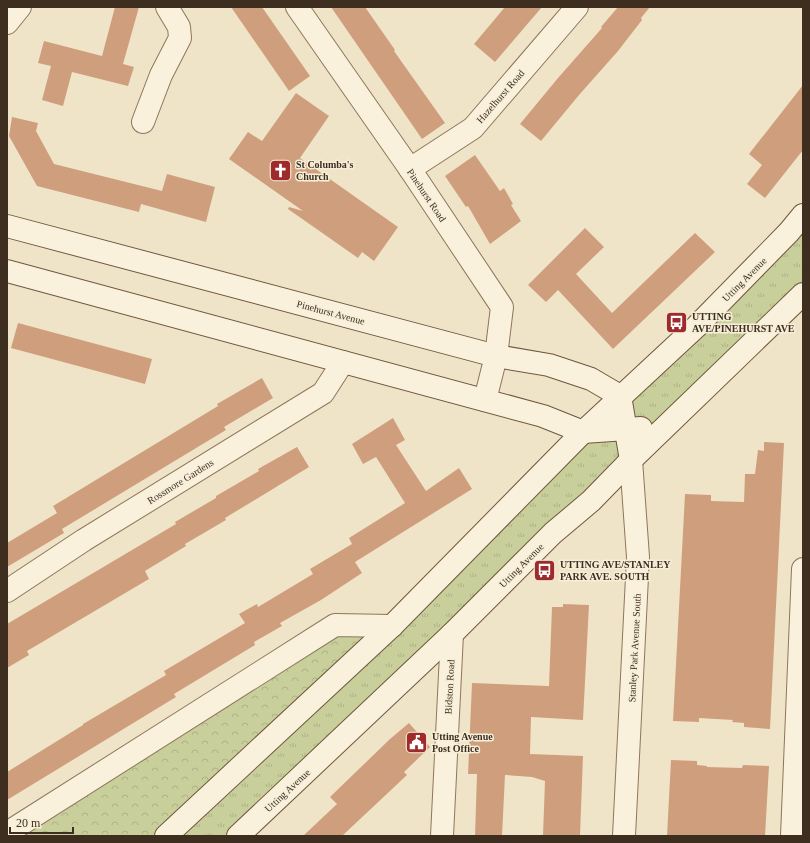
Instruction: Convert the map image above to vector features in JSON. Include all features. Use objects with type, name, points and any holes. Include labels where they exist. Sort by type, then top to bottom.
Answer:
[{"type":"street","points":[[143,122],[161,75],[180,38],[179,27],[167,7]]},
{"type":"street","name":"Pinehurst Road","points":[[297,7],[410,169],[502,307],[496,356],[485,400]]},
{"type":"street","name":"Hazelhurst Road","points":[[410,169],[473,128],[577,7]]},
{"type":"street","name":"Utting Avenue","points":[[166,836],[392,626],[583,432],[696,327],[789,232],[803,215]]},
{"type":"street","name":"Pinehurst Avenue","points":[[7,226],[496,356],[549,365],[591,379],[620,396]]},
{"type":"street","points":[[7,271],[543,416],[583,432],[666,426]]},
{"type":"street","name":"Utting Avenue","points":[[238,836],[452,634],[553,533],[591,500],[803,294]]},
{"type":"street","name":"Rossmore Gardens","points":[[7,591],[84,540],[323,394],[343,362]]},
{"type":"street","points":[[620,396],[631,460]]},
{"type":"street","name":"Stanley Park Avenue South","points":[[624,836],[638,557],[631,460]]},
{"type":"street","points":[[792,836],[803,569]]},
{"type":"street","points":[[7,833],[335,625],[392,626]]},
{"type":"street","name":"Bidston Road","points":[[442,836],[452,634]]},
{"type":"green space","points":[[803,215],[803,294],[238,836],[166,836],[620,396]]},
{"type":"green space","points":[[335,625],[392,626],[166,836],[7,836]]},
{"type":"building","points":[[115,7],[139,7],[123,64],[134,67],[128,86],[72,72],[63,106],[42,100],[51,66],[38,63],[44,41],[102,56]]},
{"type":"building","points":[[231,7],[262,7],[310,76],[289,91]]},
{"type":"building","points":[[331,7],[365,7],[445,123],[422,139]]},
{"type":"building","points":[[505,7],[542,7],[495,62],[474,44]]},
{"type":"building","points":[[618,7],[650,7],[618,51],[541,141],[520,124],[602,28],[601,27]]},
{"type":"building","points":[[803,85],[803,150],[765,198],[747,184],[762,165],[749,154]]},
{"type":"building","name":"St Columba's Church","points":[[296,93],[329,116],[300,158],[398,227],[374,261],[362,252],[358,258],[288,209],[289,207],[303,211],[229,159],[248,132],[262,141]]},
{"type":"building","points":[[12,117],[38,123],[36,131],[54,164],[162,191],[167,174],[215,187],[206,222],[141,204],[139,212],[37,186],[9,136]]},
{"type":"building","points":[[475,155],[500,191],[504,188],[513,204],[511,205],[521,221],[490,244],[468,206],[466,207],[445,176]]},
{"type":"building","points":[[585,228],[604,247],[576,274],[612,313],[695,233],[715,252],[613,349],[558,290],[546,302],[528,285]]},
{"type":"building","points":[[18,323],[152,359],[145,384],[11,348]]},
{"type":"building","points":[[262,378],[273,398],[224,427],[226,430],[62,529],[64,533],[7,567],[7,543],[57,513],[53,506],[218,406],[217,404]]},
{"type":"building","points":[[393,418],[405,440],[396,445],[426,491],[459,468],[472,489],[355,562],[362,573],[321,600],[280,623],[282,626],[254,642],[255,645],[174,694],[176,697],[7,800],[7,772],[83,724],[166,675],[164,671],[245,623],[239,614],[257,604],[258,607],[313,574],[310,569],[352,544],[349,538],[405,503],[376,457],[363,464],[352,444]]},
{"type":"building","points":[[764,442],[784,443],[770,729],[744,727],[744,723],[732,722],[733,720],[699,718],[699,722],[673,721],[685,494],[711,495],[711,501],[744,502],[745,474],[755,474],[758,450],[764,451]]},
{"type":"building","points":[[297,447],[309,467],[225,518],[226,520],[185,544],[186,546],[145,571],[149,579],[27,651],[29,655],[7,668],[7,624],[176,524],[175,522],[259,471],[258,469]]},
{"type":"building","points":[[563,604],[589,605],[583,720],[531,717],[530,754],[583,756],[580,836],[543,835],[545,781],[532,777],[505,775],[502,836],[475,836],[477,774],[468,774],[472,683],[549,686],[552,607],[563,607]]},
{"type":"building","points":[[409,723],[430,747],[404,772],[407,775],[342,836],[303,836],[337,804],[330,797],[390,739]]},
{"type":"building","points":[[671,760],[697,761],[697,765],[707,767],[742,768],[743,765],[769,766],[765,836],[667,836]]},
{"type":"place","name":"St Columba's Church","points":[[281,170]]},
{"type":"place","name":"UTTING AVE/PINEHURST AVE","points":[[676,322]]},
{"type":"place","name":"UTTING AVE/STANLEY PARK AVE. SOUTH","points":[[544,570]]},
{"type":"place","name":"Utting Avenue Post Office","points":[[416,742]]}]
